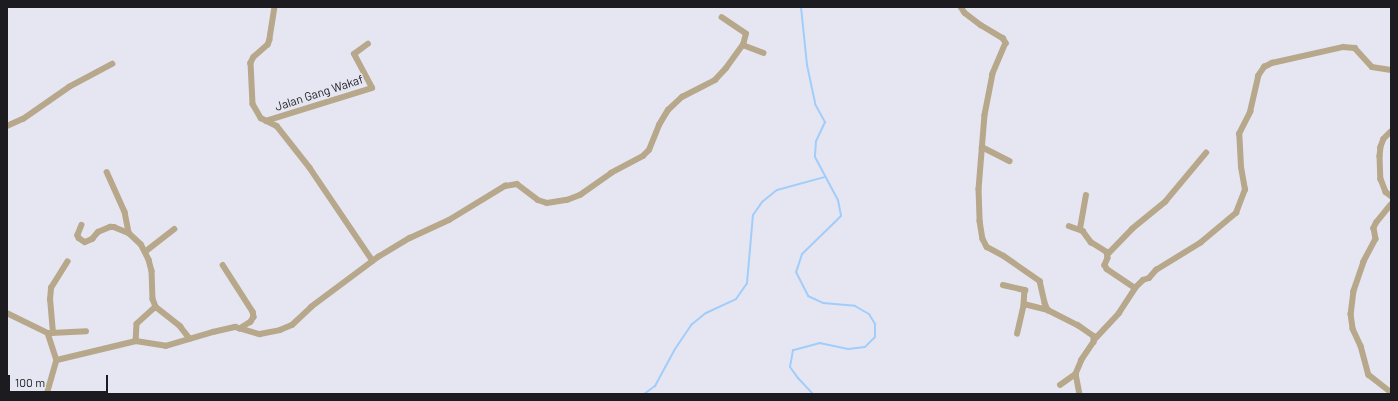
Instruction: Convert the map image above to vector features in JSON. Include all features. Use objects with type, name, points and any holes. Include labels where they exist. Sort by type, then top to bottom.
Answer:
[{"type":"street","points":[[275,7],[268,45],[254,57],[252,63],[253,104],[261,118],[277,126],[310,168],[373,261]]},
{"type":"street","points":[[961,7],[981,25],[1003,38],[1006,43],[990,86],[982,147],[979,205],[984,244],[987,248],[1004,256],[1040,281],[1048,310]]},
{"type":"street","points":[[57,360],[136,341],[160,347],[235,327],[260,334],[280,330],[292,325],[311,307],[373,261],[410,238],[448,220],[513,183],[521,186],[538,200],[547,203],[568,200],[580,195],[611,173],[643,156],[649,150],[659,125],[668,110],[682,97],[715,80],[726,68],[743,45],[746,34],[722,18]]},
{"type":"street","name":"Jalan Gang Wakaf","points":[[266,121],[372,88],[354,54],[368,44]]},
{"type":"street","points":[[743,45],[764,53]]},
{"type":"street","points":[[1060,385],[1076,374],[1082,360],[1095,339],[1119,313],[1135,288],[1149,278],[1156,270],[1200,243],[1236,213],[1245,190],[1241,167],[1239,134],[1250,112],[1258,76],[1264,67],[1272,63],[1343,46],[1355,48],[1372,67],[1391,70]]},
{"type":"street","points":[[7,126],[23,119],[69,87],[112,64]]},
{"type":"street","points":[[1391,132],[1384,139],[1380,151],[1381,179],[1386,192],[1391,196]]},
{"type":"street","points":[[982,147],[1010,161]]},
{"type":"street","points":[[1135,288],[1107,270],[1105,265],[1108,254],[1132,229],[1165,202],[1206,153]]},
{"type":"street","points":[[108,172],[125,212],[129,233]]},
{"type":"street","points":[[1080,229],[1086,196]]},
{"type":"street","points":[[1391,205],[1374,228],[1376,239],[1364,262],[1354,291],[1351,314],[1353,329],[1361,346],[1369,375],[1391,392]]},
{"type":"street","points":[[82,225],[78,235],[79,238],[85,242],[92,239],[98,232],[110,227],[114,227],[129,233],[137,239],[151,265],[153,299],[156,307],[180,326],[190,339]]},
{"type":"street","points":[[1069,226],[1080,229],[1091,242],[1108,254]]},
{"type":"street","points":[[145,252],[174,229]]},
{"type":"street","points":[[47,394],[57,360],[51,333],[51,288],[67,262]]},
{"type":"street","points":[[223,265],[253,312],[254,317],[251,322],[240,329]]},
{"type":"street","points":[[1003,285],[1025,290],[1024,304],[1017,334]]},
{"type":"street","points":[[1024,304],[1048,310],[1091,333],[1095,339]]},
{"type":"street","points":[[136,341],[137,324],[156,307]]},
{"type":"street","points":[[7,313],[51,333],[86,331]]},
{"type":"street","points":[[1076,374],[1080,394]]},
{"type":"waterway","points":[[801,7],[807,65],[815,104],[825,122],[816,141],[815,157],[838,200],[841,216],[802,254],[796,272],[808,296],[823,303],[855,306],[869,314],[875,324],[875,337],[865,347],[848,349],[820,343],[793,350],[790,367],[813,394]]},
{"type":"waterway","points":[[644,394],[655,386],[675,349],[691,325],[706,313],[736,299],[747,283],[753,215],[762,202],[777,190],[825,177]]}]
